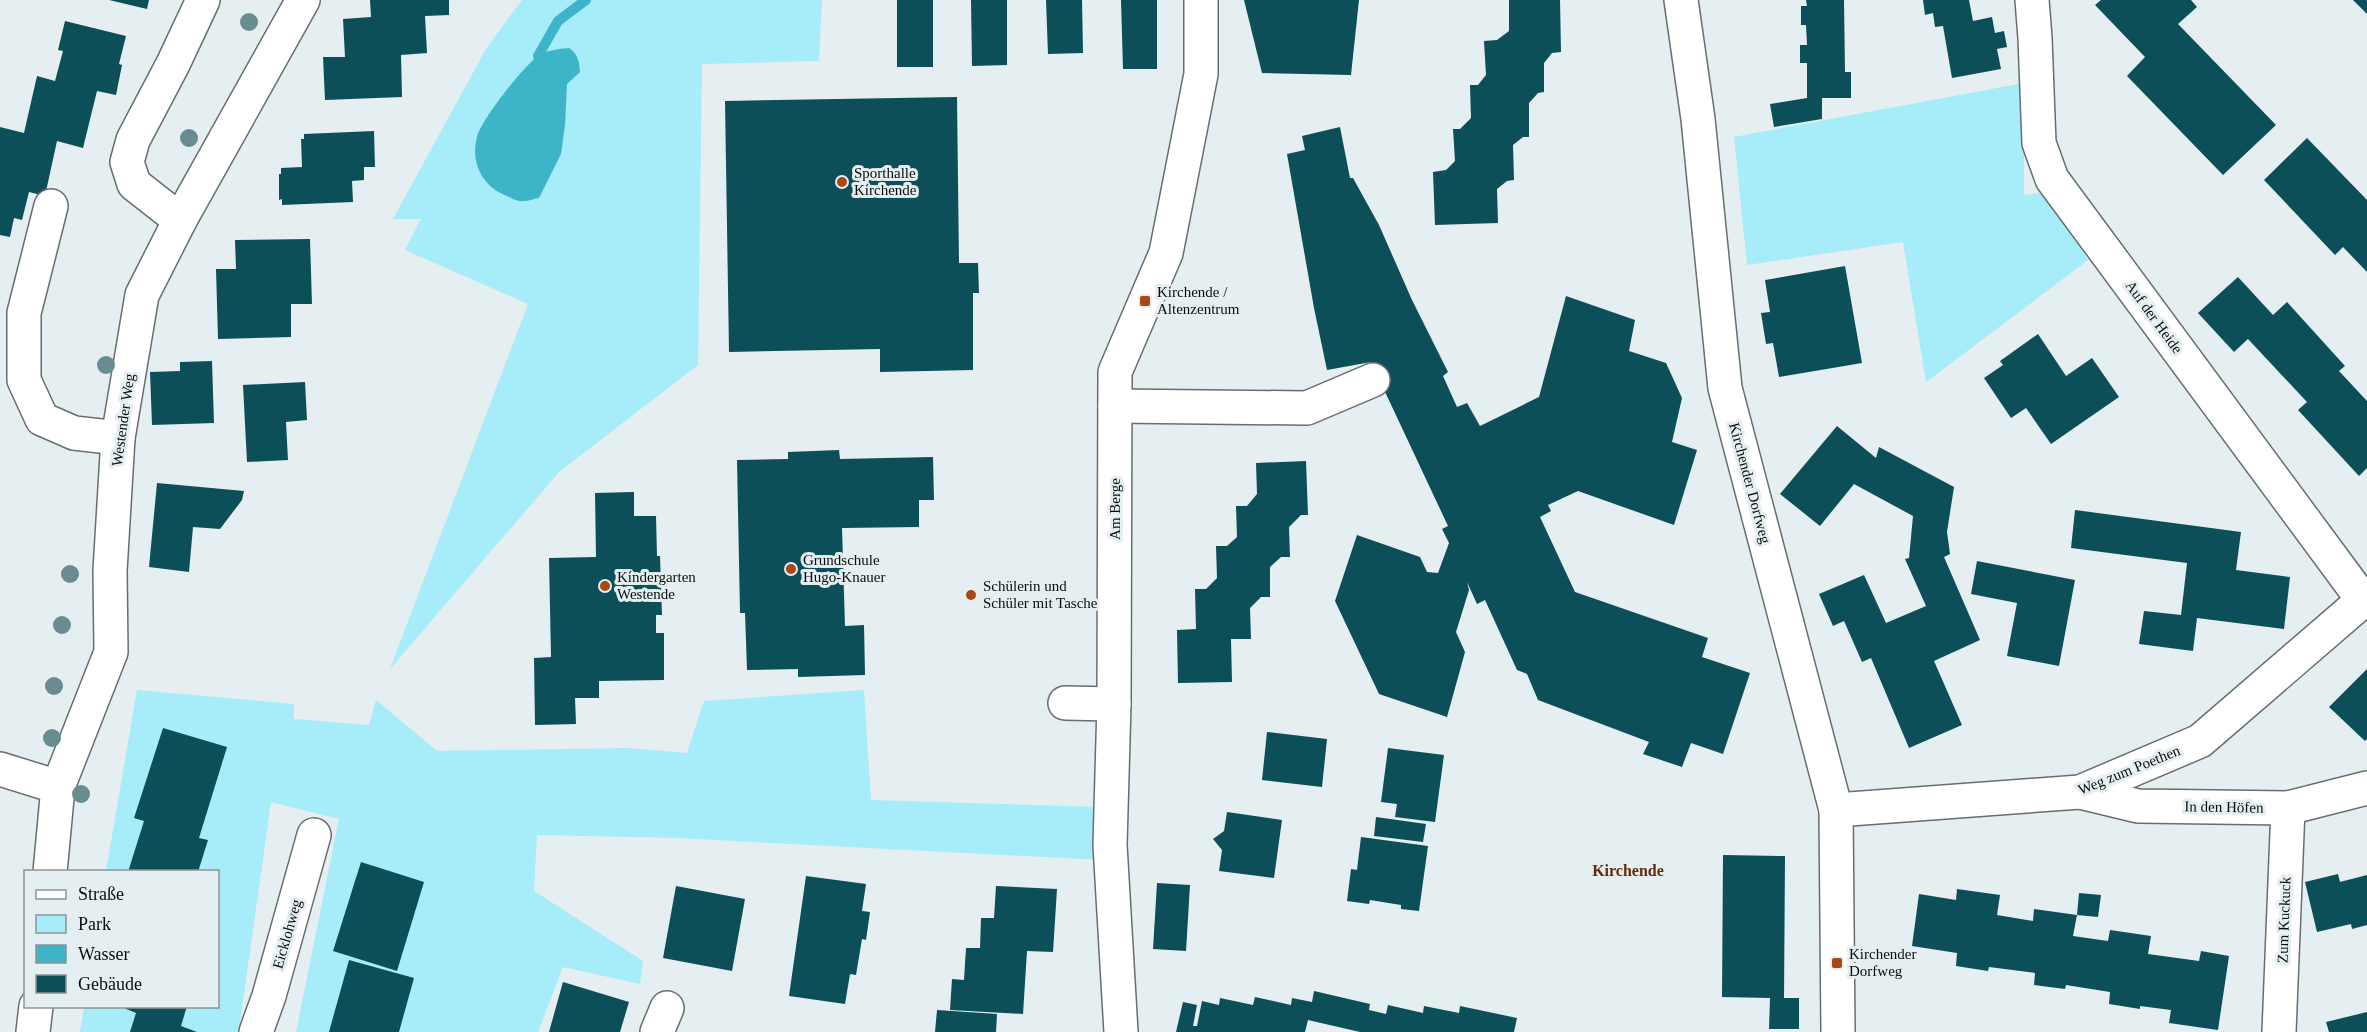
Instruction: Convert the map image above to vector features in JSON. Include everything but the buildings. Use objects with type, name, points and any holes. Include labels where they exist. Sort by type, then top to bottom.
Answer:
[{"type":"street","points":[[180,220],[135,184],[127,162],[133,140],[203,0]]},
{"type":"street","name":"Westender Weg","points":[[50,870],[58,787],[111,652],[110,571],[118,438],[142,295],[180,220],[303,0]]},
{"type":"street","name":"Am Berge","points":[[1121,1032],[1110,845],[1114,704],[1115,372],[1166,253],[1201,74],[1201,0]]},
{"type":"street","name":"Kirchender Dorfweg","points":[[1681,0],[1698,119],[1725,388],[1836,810],[1838,1032]]},
{"type":"street","name":"Auf der Heide","points":[[2032,0],[2036,38],[2039,143],[2052,179],[2365,599]]},
{"type":"street","points":[[51,206],[24,313],[24,380],[42,419],[74,433],[118,438]]},
{"type":"street","points":[[1115,406],[1307,408],[1373,380]]},
{"type":"street","name":"Weg zum Poethen","points":[[1836,810],[2080,792],[2200,741],[2365,599]]},
{"type":"street","points":[[1065,703],[1114,704]]},
{"type":"street","points":[[0,769],[58,787]]},
{"type":"street","name":"In den Höfen","points":[[2080,792],[2138,806],[2288,808],[2367,788]]},
{"type":"street","name":"Zum Kuckuck","points":[[2279,1032],[2288,808]]},
{"type":"street","name":"Eicklohweg","points":[[256,1032],[269,996],[314,835]]},
{"type":"street","points":[[33,1032],[36,1008]]},
{"type":"green space","points":[[522,0],[822,0],[819,61],[702,64],[698,365],[559,472],[390,669],[528,304],[405,250],[421,219],[393,219],[486,49]]},
{"type":"green space","points":[[2024,83],[2024,195],[2041,193],[2049,200],[2088,260],[1926,382],[1903,242],[1747,265],[1734,137]]},
{"type":"green space","points":[[137,690],[294,704],[294,719],[369,725],[376,700],[437,751],[627,748],[687,753],[704,701],[864,690],[871,800],[1099,807],[1102,860],[677,838],[537,835],[534,891],[643,961],[640,984],[563,967],[538,1032],[296,1032],[339,819],[271,802],[237,1032],[80,1032],[84,1008],[219,1008],[219,870],[106,870]]},
{"type":"water","points":[[569,48],[577,58],[580,72],[567,84],[561,154],[539,198],[525,201],[515,200],[491,187],[480,173],[475,156],[477,137],[494,107],[531,62],[545,52]]},
{"type":"waterway","points":[[538,56],[558,21],[586,0]]},
{"type":"place","name":"Sporthalle Kirchende","points":[[842,182]]},
{"type":"place","name":"Kirchende / Altenzentrum","points":[[1145,301]]},
{"type":"place","name":"Grundschule Hugo-Knauer","points":[[791,569]]},
{"type":"place","name":"Kindergarten Westende","points":[[605,586]]},
{"type":"place","name":"Schülerin und Schüler mit Tasche","points":[[971,595]]},
{"type":"place","name":"Kirchender Dorfweg","points":[[1837,963]]},
{"type":"district","name":"Kirchende","points":[[1628,870]]}]
